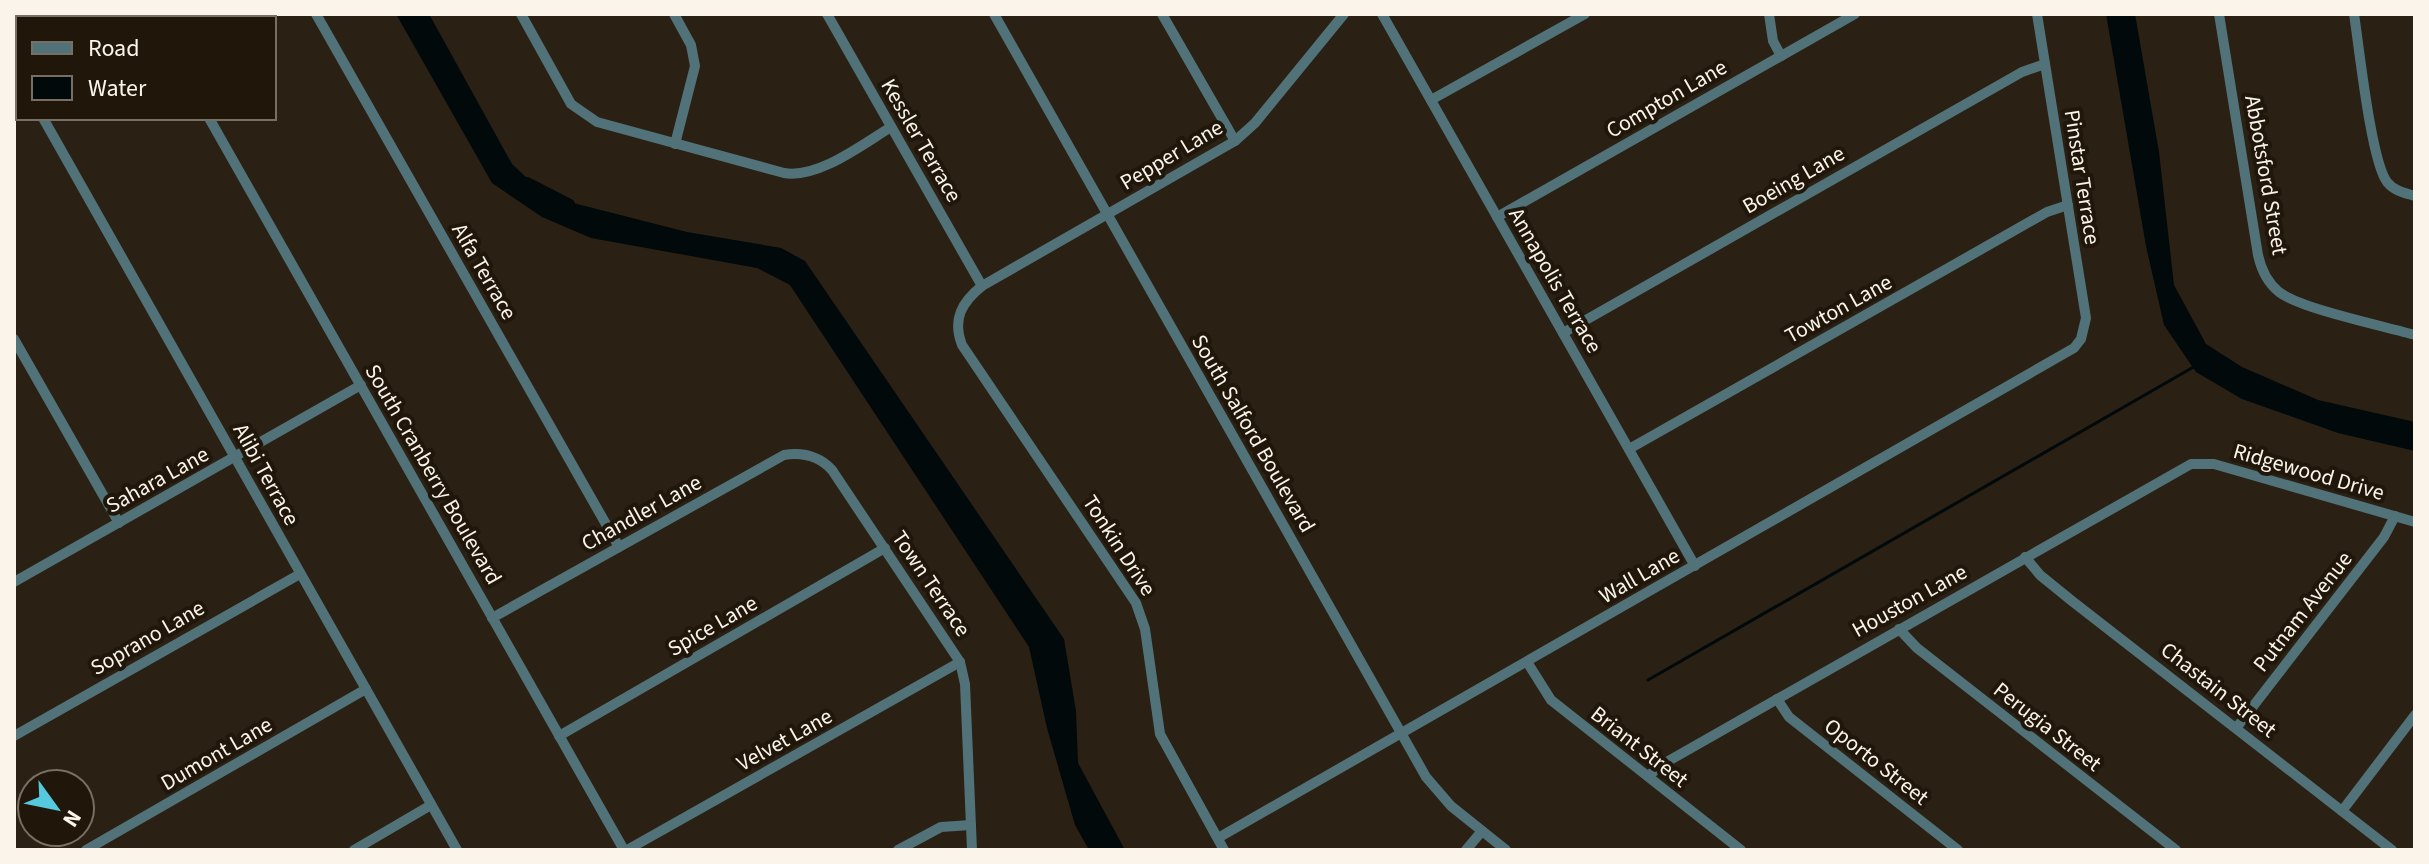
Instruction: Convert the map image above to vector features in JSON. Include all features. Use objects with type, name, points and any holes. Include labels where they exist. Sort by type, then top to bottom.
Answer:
[{"type":"street","name":"Alfa Terrace","points":[[316,14],[619,547]]},
{"type":"street","points":[[521,14],[571,104],[597,122],[784,173],[801,174],[818,169],[891,127]]},
{"type":"street","points":[[674,14],[691,45],[695,66],[675,144]]},
{"type":"street","name":"Kessler Terrace","points":[[827,14],[982,286]]},
{"type":"street","name":"South Salford Boulevard","points":[[994,14],[1436,791],[1506,850]]},
{"type":"street","points":[[1162,14],[1235,141]]},
{"type":"street","name":"Pepper Lane","points":[[982,286],[1235,141],[1255,123],[1344,14]]},
{"type":"street","name":"Annapolis Terrace","points":[[1382,14],[1695,566]]},
{"type":"street","points":[[1431,100],[1585,14]]},
{"type":"street","points":[[1769,14],[1773,41],[1781,56]]},
{"type":"street","name":"Compton Lane","points":[[1497,217],[1855,14]]},
{"type":"street","name":"Pinstar Terrace","points":[[2037,14],[2086,318],[2085,330],[2077,344]]},
{"type":"street","name":"Abbotsford Street","points":[[2219,14],[2258,255],[2267,278],[2282,294],[2303,303],[2415,335]]},
{"type":"street","points":[[2354,14],[2381,172],[2393,188],[2415,196]]},
{"type":"street","name":"Boeing Lane","points":[[1563,333],[2008,80],[2045,64]]},
{"type":"street","name":"Alibi Terrace","points":[[44,120],[457,850]]},
{"type":"street","name":"South Cranberry Boulevard","points":[[210,120],[626,850]]},
{"type":"street","name":"Towton Lane","points":[[1629,449],[2047,212],[2068,205]]},
{"type":"street","name":"Tonkin Drive","points":[[982,286],[967,298],[959,315],[957,327],[962,345],[1136,603],[1145,629],[1160,734],[1224,850]]},
{"type":"street","points":[[14,339],[119,523]]},
{"type":"street","name":"Wall Lane","points":[[1218,838],[1988,399],[2077,344]]},
{"type":"street","name":"Sahara Lane","points":[[14,582],[361,385]]},
{"type":"street","name":"Chandler Lane","points":[[492,618],[784,455],[812,456]]},
{"type":"street","name":"Town Terrace","points":[[812,456],[832,470],[960,662],[965,684],[972,850]]},
{"type":"street","name":"Ridgewood Drive","points":[[2191,464],[2214,464],[2415,522]]},
{"type":"street","name":"Houston Lane","points":[[1648,776],[1663,764],[2191,464]]},
{"type":"street","name":"Putnam Avenue","points":[[2237,727],[2384,537],[2395,516]]},
{"type":"street","name":"Spice Lane","points":[[559,736],[885,548]]},
{"type":"street","name":"Chastain Street","points":[[2025,557],[2040,575],[2072,601],[2392,850]]},
{"type":"street","name":"Soprano Lane","points":[[14,736],[300,574]]},
{"type":"street","name":"Perugia Street","points":[[1899,629],[1917,648],[2176,850]]},
{"type":"street","name":"Velvet Lane","points":[[626,850],[960,662]]},
{"type":"street","name":"Briant Street","points":[[1527,662],[1551,700],[1741,850]]},
{"type":"street","name":"Dumont Lane","points":[[86,850],[366,689]]},
{"type":"street","name":"Oporto Street","points":[[1777,699],[1789,717],[1958,850]]},
{"type":"street","points":[[2342,811],[2415,715]]},
{"type":"street","points":[[354,850],[431,805]]},
{"type":"street","points":[[898,850],[941,827],[971,825]]},
{"type":"street","points":[[1466,850],[1482,831]]},
{"type":"water","points":[[396,14],[429,14],[512,164],[546,196],[687,232],[781,248],[805,261],[1064,639],[1076,711],[1078,763],[1125,850],[1089,850],[1075,825],[1047,728],[1029,647],[790,285],[757,268],[591,238],[542,217],[492,183]]},
{"type":"water","points":[[2106,14],[2135,14],[2159,152],[2174,285],[2206,344],[2242,367],[2318,400],[2415,422],[2415,451],[2338,433],[2242,399],[2196,372],[2164,325],[2146,246]]},
{"type":"waterway","points":[[527,182],[570,204]]},
{"type":"waterway","points":[[1648,680],[2197,365]]}]
